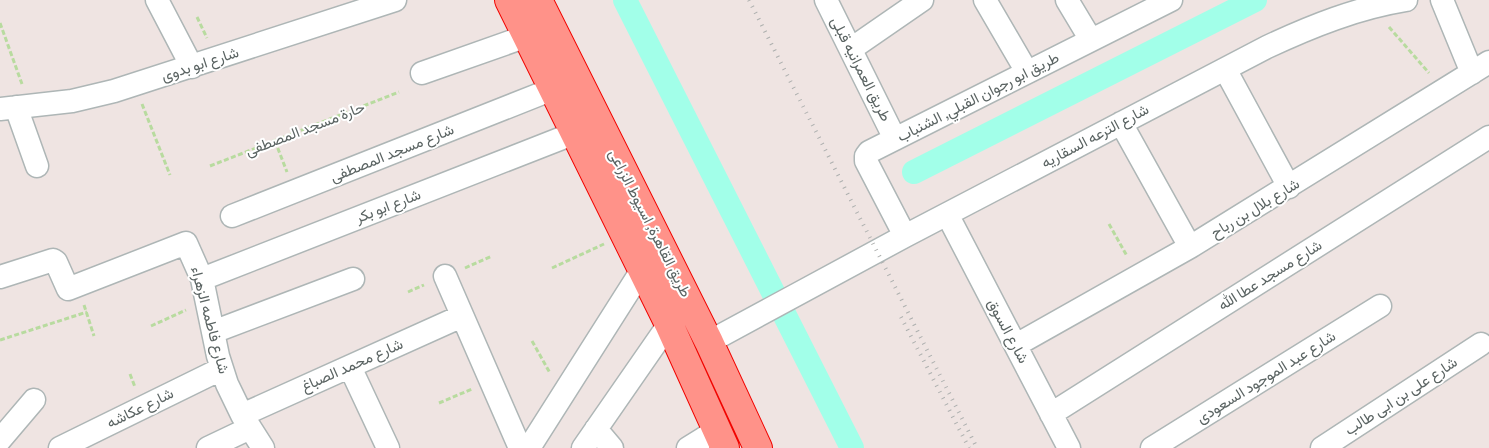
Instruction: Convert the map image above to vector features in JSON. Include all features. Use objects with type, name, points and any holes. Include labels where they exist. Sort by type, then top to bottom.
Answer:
[{"type":"highway","name":"طريق القاهرة, اسيوط الزراعى","points":[[510,0],[668,324],[721,439]]},
{"type":"highway","name":"طريق القاهرة, اسيوط الزراعى","points":[[538,0],[710,342],[758,448]]},
{"type":"street","points":[[157,0],[192,67]]},
{"type":"street","name":"شارع ابو بدوى","points":[[16,107],[72,101],[135,86],[395,0]]},
{"type":"street","name":"طريق العمرانيه قبلى","points":[[826,0],[895,139]]},
{"type":"street","points":[[851,49],[922,0]]},
{"type":"street","points":[[984,0],[1026,72]]},
{"type":"street","points":[[1067,0],[1091,40]]},
{"type":"street","name":"طريق ابو رجوان القبلي, الشنباب","points":[[905,236],[866,161],[866,156],[869,152],[1171,0]]},
{"type":"street","name":"شارع الترعه السقاريه","points":[[710,342],[905,236],[1225,69],[1308,28],[1372,8],[1406,0]]},
{"type":"street","points":[[1442,0],[1480,68]]},
{"type":"street","points":[[422,73],[527,36]]},
{"type":"street","name":"شارع بلال بن رباح","points":[[1016,346],[1190,247],[1480,68]]},
{"type":"street","points":[[1225,69],[1289,187]]},
{"type":"street","name":"شارع مسجد المصطفى","points":[[232,216],[553,89]]},
{"type":"street","points":[[16,107],[37,166]]},
{"type":"street","points":[[1121,123],[1190,247]]},
{"type":"street","name":"شارع ابو بكر","points":[[204,290],[575,133]]},
{"type":"street","name":"شارع مسجد عطا الله","points":[[1051,414],[1489,137]]},
{"type":"street","name":"شارع السوق","points":[[947,214],[1069,448]]},
{"type":"street","name":"شارع فاطمه الزهراء","points":[[78,285],[186,243],[204,290],[221,369],[246,421],[263,448]]},
{"type":"street","points":[[0,277],[53,260],[56,262],[67,289],[78,285]]},
{"type":"street","points":[[530,448],[642,270]]},
{"type":"street","points":[[445,276],[520,448]]},
{"type":"street","points":[[213,332],[353,279]]},
{"type":"street","name":"شارع عبد الموجود السعودى","points":[[1152,448],[1380,306]]},
{"type":"street","name":"شارع محمد الصباغ","points":[[208,448],[246,421],[350,367],[462,316]]},
{"type":"street","points":[[584,448],[668,324]]},
{"type":"street","name":"شارع على بن ابى طالب","points":[[1322,448],[1481,344]]},
{"type":"street","points":[[350,367],[388,448]]},
{"type":"street","name":"شارع عكاشه","points":[[60,448],[221,369]]},
{"type":"street","points":[[0,440],[34,400]]},
{"type":"street","points":[[596,429],[612,448]]},
{"type":"street","points":[[688,448],[721,439]]},
{"type":"street","points":[[0,444],[5,448]]},
{"type":"path","points":[[1372,8],[1445,90]]},
{"type":"path","points":[[0,23],[16,107]]},
{"type":"path","points":[[135,86],[170,175]]},
{"type":"path","name":"حارة مسجد المصطفى","points":[[210,166],[399,92]]},
{"type":"path","points":[[275,141],[294,191]]},
{"type":"path","points":[[1109,224],[1138,276]]},
{"type":"path","points":[[552,268],[625,235]]},
{"type":"path","points":[[78,285],[94,336]]},
{"type":"path","points":[[151,326],[204,290]]},
{"type":"path","points":[[0,340],[87,312]]},
{"type":"path","points":[[532,341],[562,396]]},
{"type":"path","points":[[439,403],[491,381]]},
{"type":"waterway","points":[[625,0],[852,448]]},
{"type":"waterway","points":[[914,172],[1255,0]]},
{"type":"railway","points":[[749,0],[977,448]]},
{"type":"railway","points":[[901,317],[969,448]]}]
